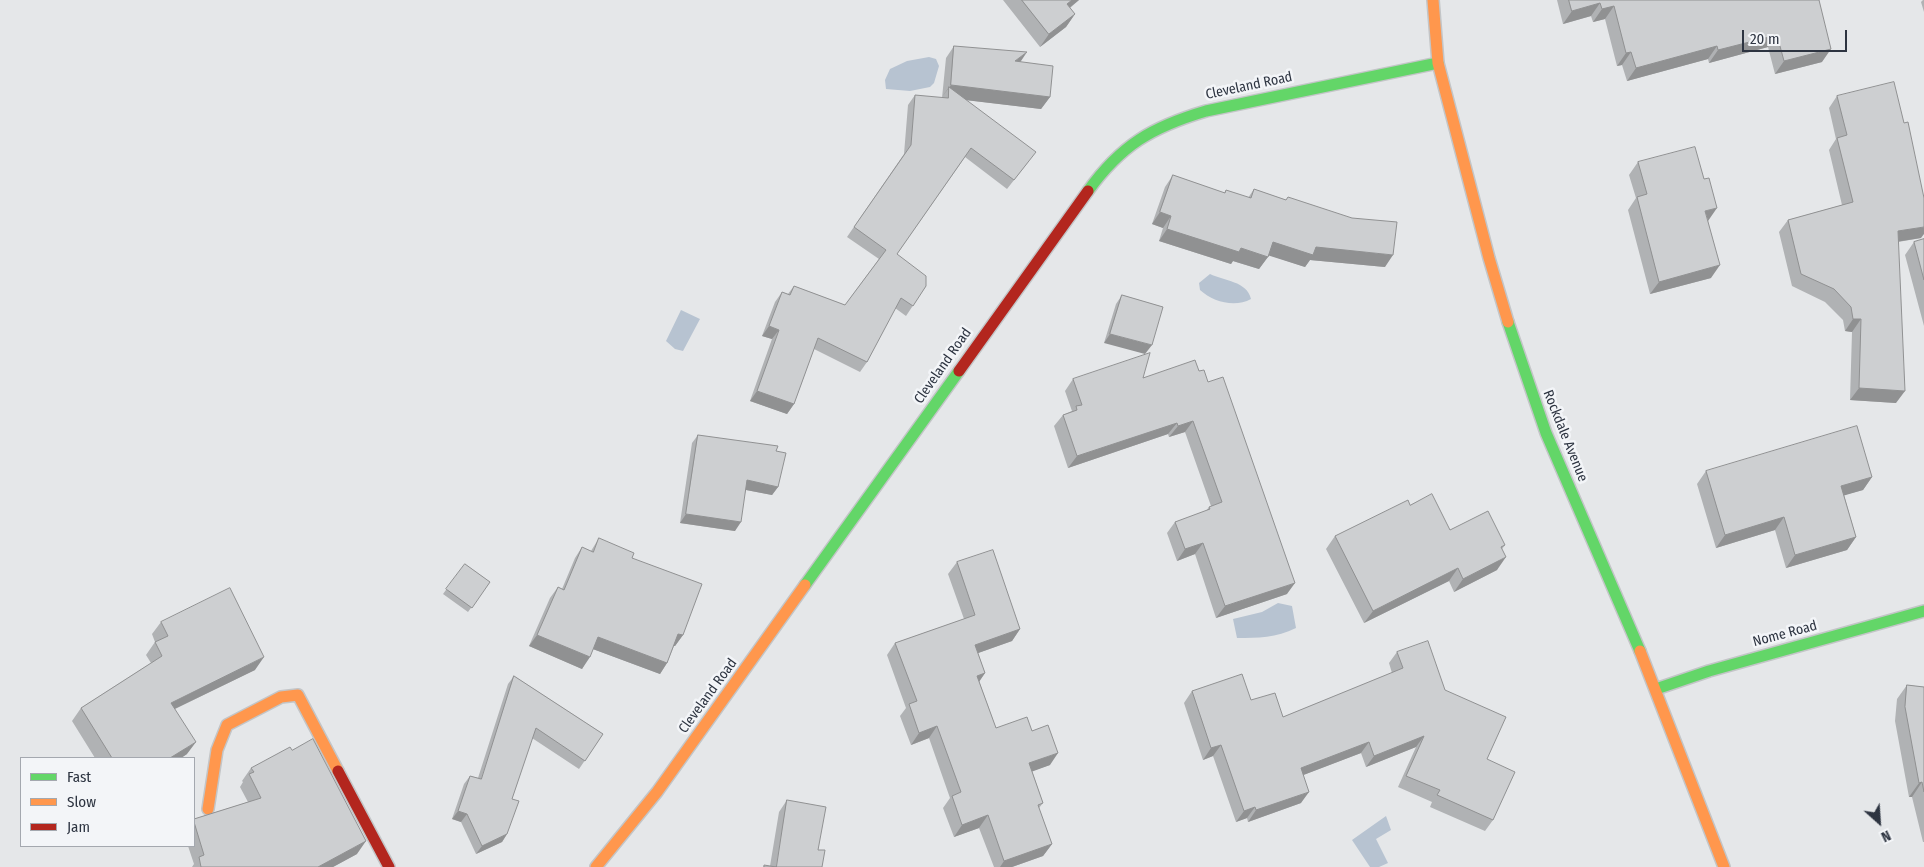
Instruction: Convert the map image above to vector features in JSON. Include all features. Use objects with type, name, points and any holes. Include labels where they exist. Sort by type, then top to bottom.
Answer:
[{"type":"street","name":"Rockdale Avenue","points":[[1433,0],[1438,63],[1489,258],[1523,370],[1546,433],[1656,689],[1724,867]]},
{"type":"street","name":"Cleveland Road","points":[[596,867],[657,792],[1101,173],[1128,146],[1153,131],[1206,110],[1438,63]]},
{"type":"street","name":"Nome Road","points":[[1656,689],[1708,671],[1924,611]]},
{"type":"street","points":[[208,809],[217,750],[227,725],[281,697],[298,695],[389,867]]},
{"type":"water","points":[[929,57],[936,59],[939,66],[934,83],[930,87],[910,91],[886,89],[885,80],[890,69],[907,61]]},
{"type":"water","points":[[1210,274],[1245,288],[1251,299],[1245,302],[1231,303],[1211,298],[1200,290],[1199,283]]},
{"type":"water","points":[[681,310],[700,319],[683,351],[675,349],[666,341]]},
{"type":"water","points":[[1278,603],[1292,606],[1296,628],[1274,636],[1237,638],[1233,619],[1262,612]]},
{"type":"water","points":[[1386,816],[1391,830],[1376,839],[1388,863],[1379,867],[1370,867],[1352,840]]},
{"type":"building","points":[[1022,0],[1072,0],[1067,4],[1075,14],[1049,34]]},
{"type":"building","points":[[1569,0],[1819,0],[1831,49],[1784,61],[1777,35],[1718,50],[1717,46],[1636,68],[1631,52],[1626,53],[1614,6],[1602,9],[1600,3],[1572,11]]},
{"type":"building","points":[[954,46],[1027,52],[1015,61],[1053,66],[1050,97],[951,85]]},
{"type":"building","points":[[1894,82],[1904,123],[1908,122],[1924,198],[1924,227],[1898,231],[1905,391],[1859,388],[1861,319],[1853,319],[1851,307],[1834,289],[1801,274],[1788,220],[1853,202],[1837,138],[1847,135],[1837,96]]},
{"type":"building","points":[[949,87],[1036,152],[1014,180],[971,148],[897,254],[926,276],[926,286],[913,306],[901,298],[867,362],[818,338],[794,404],[757,391],[779,330],[769,326],[782,292],[790,295],[794,286],[845,305],[886,250],[854,227],[911,145],[915,95],[948,98]]},
{"type":"building","points":[[1695,147],[1704,179],[1709,178],[1717,208],[1705,211],[1720,265],[1659,282],[1637,197],[1647,194],[1638,162]]},
{"type":"building","points":[[1173,175],[1225,193],[1226,190],[1251,198],[1254,189],[1286,200],[1288,197],[1352,218],[1397,222],[1393,255],[1316,247],[1313,255],[1273,242],[1268,257],[1241,248],[1239,252],[1167,229],[1171,216],[1160,212]]},
{"type":"building","points":[[1924,239],[1924,280],[1914,242]]},
{"type":"building","points":[[1122,295],[1163,307],[1152,345],[1110,334]]},
{"type":"building","points":[[1150,353],[1143,378],[1195,360],[1199,371],[1204,370],[1208,382],[1223,377],[1295,583],[1225,606],[1203,543],[1185,549],[1175,522],[1210,509],[1209,507],[1222,502],[1193,421],[1178,426],[1177,423],[1077,456],[1063,415],[1077,410],[1076,406],[1082,405],[1073,379]]},
{"type":"building","points":[[1857,426],[1872,477],[1841,486],[1856,537],[1795,555],[1784,517],[1725,535],[1706,471]]},
{"type":"building","points":[[698,435],[778,446],[776,451],[786,453],[778,487],[747,480],[741,522],[686,514]]},
{"type":"building","points":[[1432,494],[1450,530],[1488,511],[1505,545],[1501,547],[1506,557],[1463,579],[1458,568],[1373,611],[1335,536],[1408,500],[1410,505]]},
{"type":"building","points":[[599,538],[634,553],[632,558],[702,584],[683,635],[678,634],[667,663],[598,637],[590,657],[537,635],[558,587],[564,590],[582,547],[593,552]]},
{"type":"building","points":[[993,550],[1020,629],[975,645],[985,673],[977,676],[996,728],[1027,717],[1032,731],[1048,725],[1058,753],[1029,763],[1043,803],[1038,805],[1052,844],[1004,861],[988,815],[962,825],[952,796],[961,792],[937,726],[919,733],[909,704],[917,701],[895,643],[975,615],[957,562]]},
{"type":"building","points":[[465,564],[490,582],[472,608],[446,589]]},
{"type":"building","points":[[230,588],[264,657],[171,703],[196,742],[172,757],[111,757],[81,708],[162,656],[155,642],[168,636],[161,622]]},
{"type":"building","points":[[1428,641],[1445,690],[1506,717],[1487,759],[1515,772],[1493,820],[1437,795],[1440,790],[1406,776],[1424,736],[1374,756],[1369,742],[1301,768],[1309,792],[1256,810],[1255,807],[1244,811],[1221,745],[1211,748],[1192,691],[1242,674],[1251,700],[1275,693],[1283,717],[1403,668],[1397,652]]},
{"type":"building","points":[[514,676],[603,734],[585,761],[536,728],[512,799],[519,801],[507,834],[482,846],[467,814],[458,811],[470,776],[481,779]]},
{"type":"building","points":[[1907,685],[1924,687],[1924,792],[1922,782],[1919,783],[1905,707]]},
{"type":"building","points":[[313,739],[366,841],[318,867],[201,867],[199,857],[204,855],[195,825],[195,819],[261,798],[249,774],[254,772],[251,768],[290,747],[292,750]]},
{"type":"building","points":[[787,800],[826,807],[818,850],[825,850],[822,867],[776,867]]},
{"type":"traffic: fast","points":[[1088,191],[1113,161],[1139,140],[1154,131],[1187,117],[1206,111],[1438,63]]},
{"type":"traffic: fast","points":[[1508,322],[1546,433],[1640,651]]},
{"type":"traffic: fast","points":[[805,585],[959,371]]},
{"type":"traffic: fast","points":[[1656,689],[1709,671],[1924,611]]},
{"type":"traffic: slow","points":[[1433,0],[1438,63],[1489,258],[1508,322]]},
{"type":"traffic: slow","points":[[596,867],[657,792],[805,585]]},
{"type":"traffic: slow","points":[[1640,651],[1724,867]]},
{"type":"traffic: slow","points":[[208,809],[217,750],[227,725],[281,697],[298,695],[338,771]]},
{"type":"traffic: jam","points":[[959,371],[1088,191]]},
{"type":"traffic: jam","points":[[338,771],[389,867]]}]
